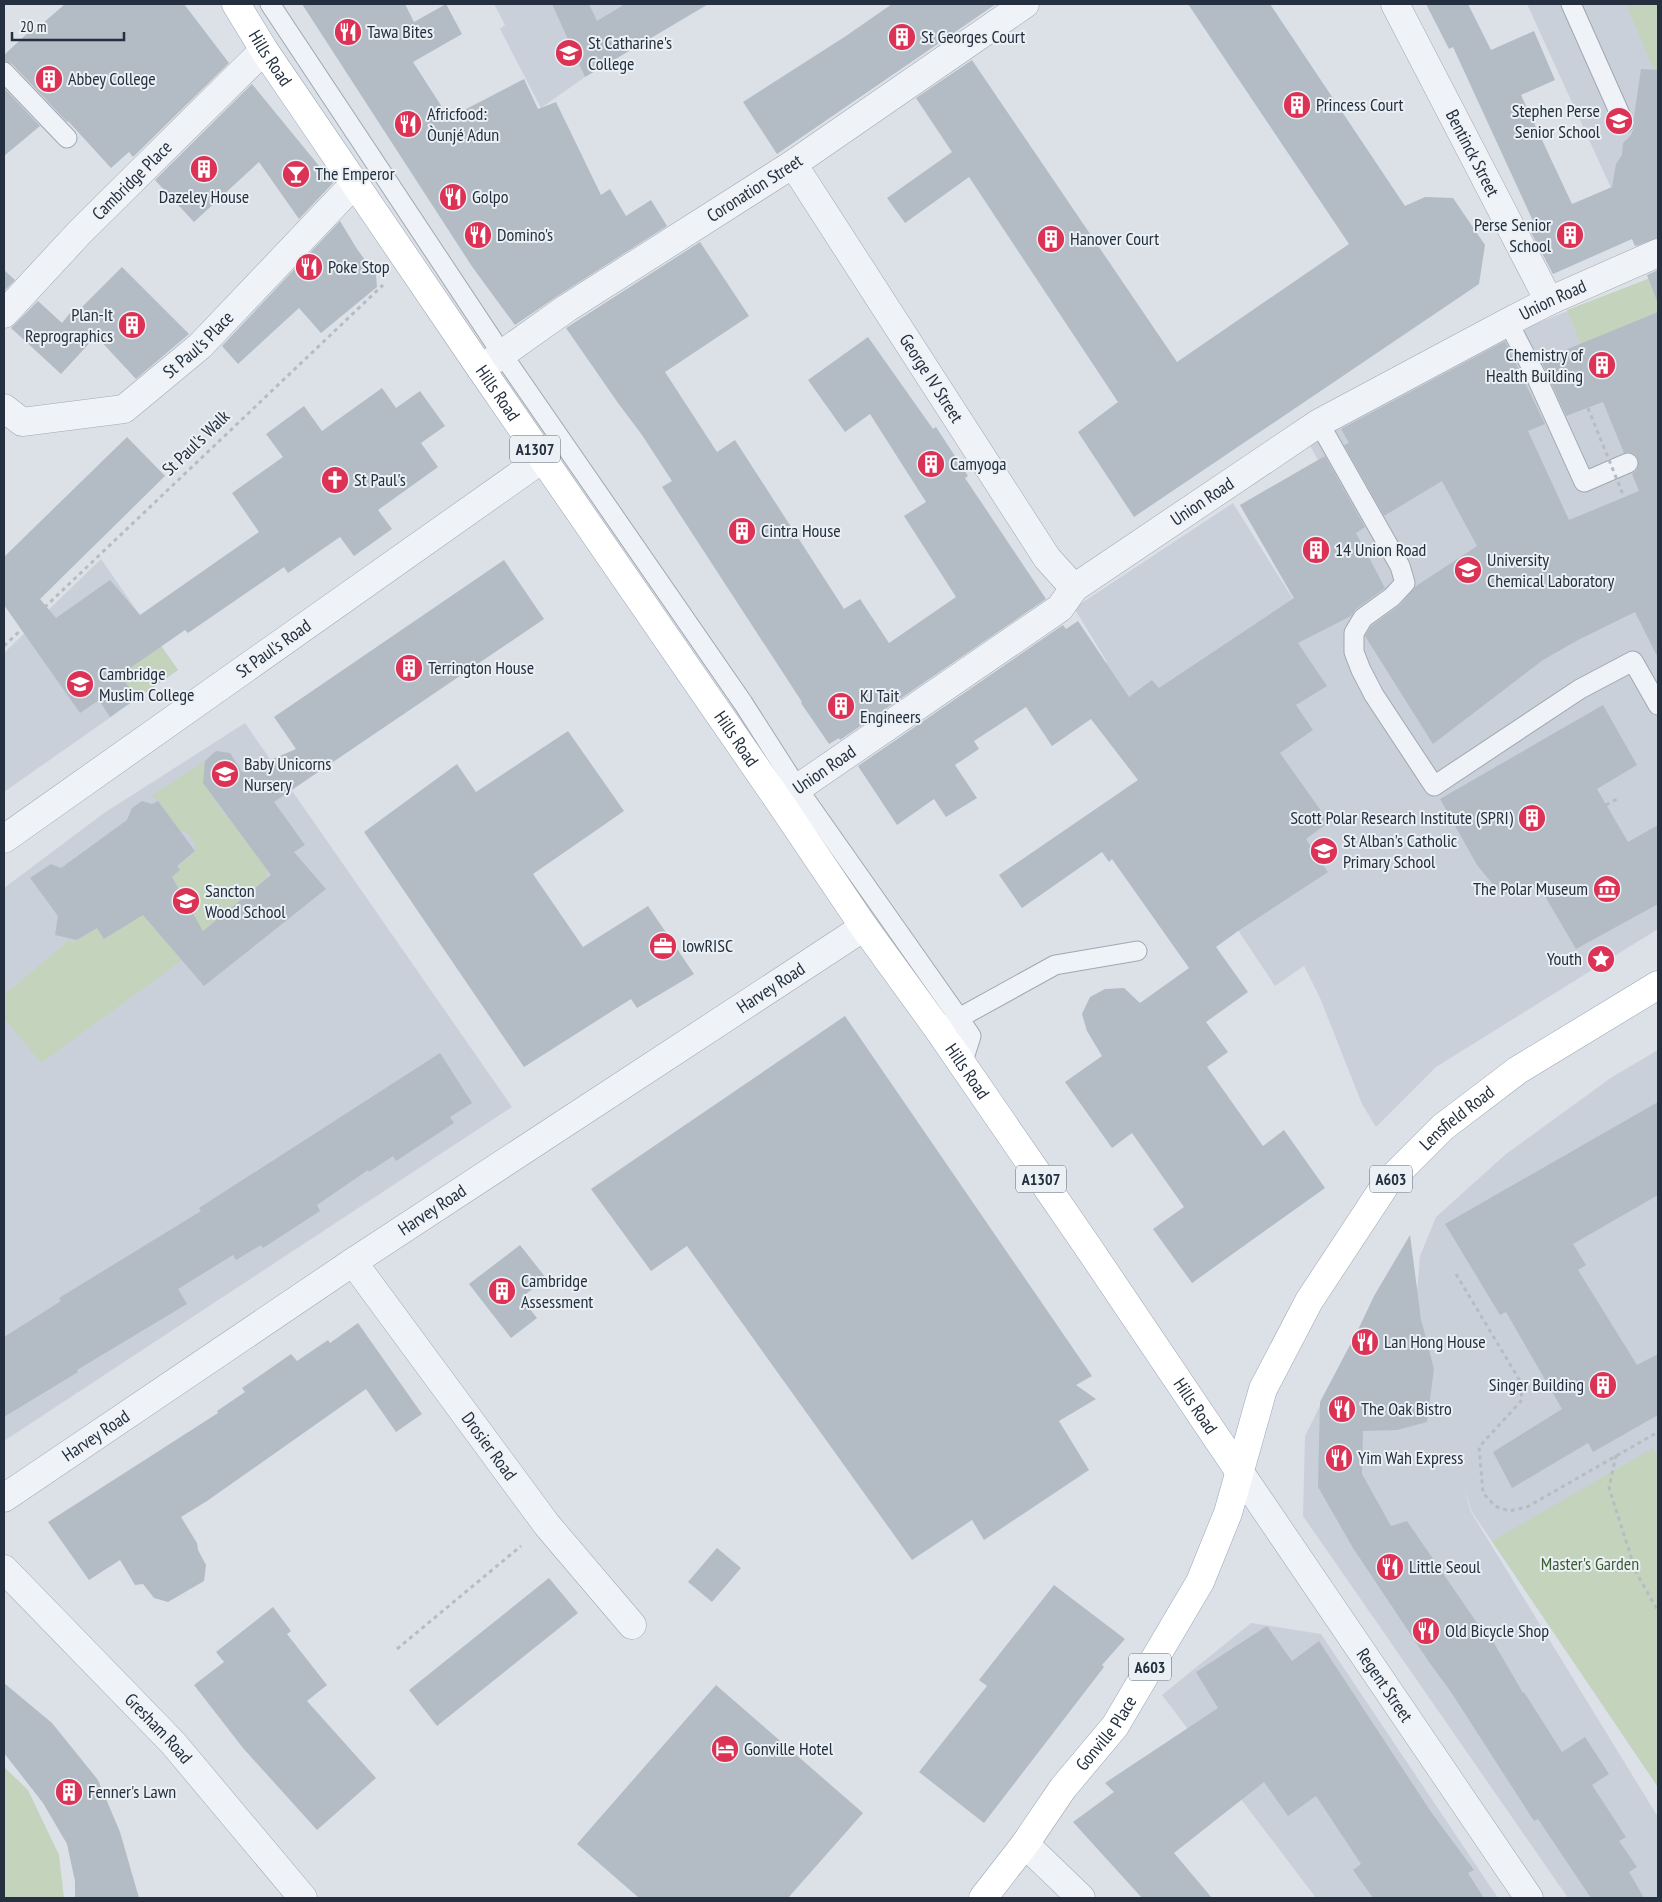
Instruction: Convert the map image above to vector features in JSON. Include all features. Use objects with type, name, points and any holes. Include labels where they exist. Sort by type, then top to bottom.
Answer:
[{"type":"main road","name":"Hills Road","points":[[236,4],[264,50],[407,262],[491,362],[542,459],[789,795],[864,927],[948,1024],[962,1064],[1239,1471]]},
{"type":"main road","name":"Lensfield Road","points":[[1239,1471],[1263,1388],[1309,1301],[1386,1184],[1443,1127],[1518,1070],[1658,985]]},
{"type":"main road","name":"Gonville Place","points":[[983,1898],[1025,1844],[1063,1788],[1115,1726],[1200,1582],[1228,1513],[1239,1471]]},
{"type":"street","name":"Coronation Street","points":[[491,362],[568,308],[793,164],[1024,4]]},
{"type":"street","name":"Bentinck Street","points":[[1395,4],[1549,301]]},
{"type":"street","name":"Cambridge Place","points":[[4,314],[80,232],[264,50]]},
{"type":"street","name":"George IV Street","points":[[793,164],[1047,558],[1074,588]]},
{"type":"street","name":"St Paul's Place","points":[[4,408],[22,422],[124,410],[200,346],[355,183]]},
{"type":"street","name":"Union Road","points":[[789,795],[1060,608],[1074,588],[1319,423],[1549,301],[1658,253]]},
{"type":"street","name":"St Paul's Road","points":[[4,838],[542,459]]},
{"type":"street","name":"Harvey Road","points":[[4,1498],[353,1262],[864,927]]},
{"type":"street","name":"Drosier Road","points":[[353,1262],[547,1525],[632,1625]]},
{"type":"street","name":"Regent Street","points":[[1239,1471],[1530,1898]]},
{"type":"street","name":"Gresham Road","points":[[4,1569],[173,1743],[303,1898]]},
{"type":"street","points":[[1025,1844],[1081,1898]]},
{"type":"lane","points":[[270,4],[491,362],[743,703],[789,795],[948,1024],[1054,965],[1137,951]]},
{"type":"lane","points":[[1571,4],[1624,122]]},
{"type":"lane","points":[[4,72],[67,138]]},
{"type":"lane","points":[[1508,322],[1535,374],[1584,482],[1628,463]]},
{"type":"lane","points":[[1319,423],[1400,566],[1405,583],[1392,597],[1363,618],[1354,634],[1354,652],[1374,695],[1434,786],[1580,689],[1633,661],[1658,705]]},
{"type":"path","name":"St Paul's Walk","points":[[4,646],[407,262]]},
{"type":"path","points":[[1588,408],[1624,497]]},
{"type":"path","points":[[1606,805],[1617,799]]},
{"type":"path","points":[[1456,1274],[1520,1381],[1522,1400],[1479,1446],[1483,1493],[1495,1506],[1509,1511],[1527,1507],[1658,1432]]},
{"type":"path","points":[[1616,1455],[1608,1488],[1636,1572],[1658,1611]]},
{"type":"path","points":[[397,1649],[547,1525]]},
{"type":"shaded area","name":"St Catharine's College","points":[[494,4],[709,4],[585,77],[541,108],[500,29],[505,25]]},
{"type":"shaded area","name":"Stephen Perse Senior School","points":[[1527,4],[1658,4],[1658,239],[1638,247]]},
{"type":"shaded area","points":[[1658,275],[1658,929],[1436,1067],[1376,1127],[1362,1104],[1320,998],[1304,966],[1275,986],[1136,777],[1067,687],[1107,662],[1074,608],[1233,503],[1303,615],[1240,505],[1318,460],[1308,442],[1503,337]]},
{"type":"shaded area","name":"Cambridge Muslim College","points":[[101,559],[178,670],[4,792],[4,653]]},
{"type":"shaded area","points":[[245,723],[512,1107],[4,1441],[4,888],[104,813]]},
{"type":"shaded area","points":[[1658,1050],[1658,1787],[1472,1512],[1464,1488],[1471,1512],[1658,1817],[1658,1898],[1568,1898],[1303,1516],[1305,1436],[1374,1297],[1419,1318],[1436,1380],[1421,1319],[1417,1292],[1420,1256],[1436,1217],[1506,1154],[1612,1077]]},
{"type":"shaded area","points":[[1251,1623],[1321,1634],[1498,1898],[1316,1898],[1162,1695]]},
{"type":"green space","points":[[1626,4],[1658,4],[1658,80]]},
{"type":"green space","points":[[1648,279],[1658,303],[1658,312],[1581,344],[1567,310]]},
{"type":"green space","points":[[161,646],[178,670],[137,698],[120,675]]},
{"type":"green space","points":[[205,761],[204,773],[215,791],[210,794],[267,869],[266,879],[176,953],[181,961],[41,1063],[4,1018],[4,995],[66,943],[69,938],[73,943],[97,928],[105,939],[180,890],[172,877],[180,871],[177,866],[195,852],[195,845],[188,833],[179,831],[159,815],[165,810],[152,795]]},
{"type":"green space","name":"Master's Garden","points":[[1653,1448],[1658,1459],[1658,1787],[1492,1541]]},
{"type":"green space","points":[[4,1767],[28,1790],[59,1855],[64,1898],[4,1898]]},
{"type":"building","points":[[65,4],[184,4],[229,63],[133,157],[129,152],[111,168],[12,64],[4,61],[4,55],[32,29],[34,31]]},
{"type":"building","points":[[302,4],[405,4],[414,22],[446,4],[462,34],[413,62],[449,118],[524,79],[538,109],[556,102],[601,195],[610,189],[626,216],[651,200],[667,226],[515,325],[473,268]]},
{"type":"building","points":[[552,4],[589,4],[597,21],[625,4],[708,4],[585,77]]},
{"type":"building","points":[[892,4],[996,4],[777,154],[743,102]]},
{"type":"building","points":[[1188,4],[1270,4],[1405,206],[1425,197],[1453,198],[1485,245],[1479,284],[1134,517],[1078,432],[1118,402],[969,177],[905,223],[887,198],[952,152],[916,98],[972,60],[1177,362],[1349,244]]},
{"type":"building","points":[[1426,4],[1468,4],[1491,50],[1534,31],[1555,80],[1521,95],[1572,204],[1612,187],[1616,164],[1622,155],[1623,143],[1631,135],[1635,125],[1634,117],[1641,69],[1658,70],[1658,238],[1635,246],[1632,239],[1553,274],[1526,223],[1533,221],[1453,47],[1449,49]]},
{"type":"building","points":[[252,84],[333,183],[299,219],[259,162],[194,222],[155,180]]},
{"type":"building","points":[[4,88],[40,126],[4,156]]},
{"type":"building","points":[[340,221],[376,275],[377,287],[321,333],[299,308],[238,364],[222,346]]},
{"type":"building","points":[[700,242],[749,316],[665,372],[717,452],[735,440],[844,609],[860,599],[889,643],[956,597],[904,516],[926,502],[870,414],[845,432],[808,380],[868,337],[933,429],[936,427],[968,476],[965,478],[1046,599],[840,740],[839,738],[829,744],[662,487],[672,481],[642,435],[566,328]]},
{"type":"building","name":"Plan-It Reprographics","points":[[122,267],[189,334],[136,379],[96,336],[61,374],[11,328],[38,301],[62,323],[70,313],[73,316]]},
{"type":"building","points":[[4,270],[15,280],[4,291]]},
{"type":"building","points":[[1658,270],[1658,300],[1657,301],[1647,275]]},
{"type":"building","name":"University Chemical Laboratory","points":[[1658,312],[1658,658],[1635,612],[1578,640],[1543,660],[1433,744],[1365,636],[1371,626],[1400,605],[1416,586],[1477,546],[1442,481],[1384,516],[1344,445],[1349,443],[1341,429],[1505,341],[1545,424],[1528,431],[1569,520],[1639,491],[1632,474],[1637,469],[1638,459],[1634,454],[1624,453],[1603,402],[1566,416],[1541,360]]},
{"type":"building","points":[[382,388],[396,408],[420,391],[445,426],[421,443],[438,467],[378,510],[392,529],[354,556],[340,537],[288,573],[284,567],[188,633],[185,630],[120,675],[137,698],[110,717],[99,700],[80,713],[4,605],[4,557],[127,437],[165,476],[40,599],[56,618],[110,580],[140,615],[259,532],[232,493],[283,457],[266,434],[304,406],[322,431]]},
{"type":"building","points":[[1325,456],[1365,527],[1356,533],[1385,588],[1356,609],[1351,616],[1298,643],[1327,686],[1296,705],[1313,730],[1280,753],[1329,822],[1306,839],[1328,872],[1216,947],[1248,992],[1206,1022],[1228,1052],[1207,1067],[1263,1146],[1284,1130],[1325,1188],[1192,1283],[1153,1229],[1184,1207],[1132,1133],[1112,1148],[1065,1082],[1102,1056],[1087,1031],[1082,1014],[1090,997],[1105,989],[1124,988],[1140,1003],[1189,968],[1112,859],[1109,862],[1102,852],[1022,908],[999,875],[1138,780],[1091,719],[1052,746],[1026,707],[974,741],[979,749],[955,765],[977,798],[946,817],[934,799],[897,825],[858,766],[1063,625],[1066,629],[1078,621],[1129,697],[1152,680],[1159,688],[1294,598],[1240,505]]},
{"type":"building","points":[[504,560],[544,619],[274,802],[305,845],[294,852],[326,889],[204,986],[143,915],[104,939],[97,928],[77,940],[55,935],[58,916],[30,878],[51,864],[61,868],[127,820],[132,808],[142,801],[152,804],[158,801],[195,851],[177,866],[180,870],[172,877],[203,931],[271,875],[203,783],[205,761],[216,751],[230,753],[242,772],[296,749],[274,717]]},
{"type":"building","name":"Scott Polar Research Institute (SPRI)","points":[[1603,705],[1637,765],[1597,789],[1628,842],[1658,825],[1658,904],[1576,949],[1539,886],[1513,896],[1500,893],[1477,865],[1440,799]]},
{"type":"building","points":[[568,731],[624,811],[533,874],[583,947],[648,906],[694,974],[637,1008],[631,999],[524,1067],[364,832],[457,764],[476,792]]},
{"type":"building","points":[[845,1016],[1092,1376],[1076,1385],[1096,1399],[1059,1421],[1089,1470],[984,1540],[972,1520],[912,1560],[687,1246],[651,1271],[591,1189]]},
{"type":"building","points":[[440,1053],[472,1103],[450,1117],[454,1123],[396,1161],[393,1156],[369,1172],[368,1170],[317,1205],[320,1211],[263,1248],[261,1245],[236,1260],[233,1255],[178,1289],[187,1304],[77,1370],[78,1372],[4,1417],[4,1337],[61,1301],[59,1298],[201,1211],[199,1208]]},
{"type":"building","points":[[1658,1102],[1658,1195],[1573,1244],[1586,1265],[1578,1270],[1637,1365],[1658,1354],[1658,1415],[1593,1452],[1588,1443],[1512,1488],[1493,1452],[1562,1409],[1506,1312],[1500,1315],[1445,1224]]},
{"type":"building","points":[[1410,1235],[1421,1319],[1434,1369],[1427,1422],[1397,1430],[1363,1431],[1362,1474],[1391,1526],[1407,1521],[1484,1633],[1487,1631],[1523,1693],[1562,1752],[1585,1737],[1609,1774],[1592,1785],[1626,1837],[1619,1841],[1637,1867],[1629,1872],[1644,1898],[1591,1898],[1538,1819],[1534,1821],[1451,1692],[1353,1548],[1318,1487],[1320,1402],[1374,1296]]},
{"type":"building","name":"Cambridge Assessment","points":[[520,1245],[546,1278],[521,1298],[537,1318],[511,1338],[469,1284]]},
{"type":"building","points":[[358,1323],[422,1414],[396,1432],[366,1389],[207,1501],[181,1517],[197,1543],[198,1550],[206,1565],[204,1581],[168,1602],[154,1598],[143,1584],[135,1585],[120,1560],[89,1580],[48,1522],[218,1413],[217,1411],[245,1392],[242,1388],[291,1354],[297,1361],[328,1340],[330,1343]]},
{"type":"building","points":[[717,1548],[741,1568],[712,1602],[688,1582]]},
{"type":"building","points":[[549,1578],[578,1613],[437,1726],[409,1690]]},
{"type":"building","points":[[1054,1585],[1125,1639],[1102,1665],[1104,1667],[984,1823],[919,1772],[987,1686],[979,1680]]},
{"type":"building","points":[[273,1607],[291,1631],[287,1634],[327,1685],[307,1701],[376,1778],[317,1830],[243,1748],[194,1685],[224,1662],[216,1652]]},
{"type":"building","points":[[1267,1626],[1292,1661],[1319,1641],[1431,1812],[1474,1870],[1468,1873],[1484,1898],[1373,1898],[1353,1870],[1361,1864],[1316,1796],[1288,1816],[1264,1782],[1174,1853],[1212,1898],[1142,1898],[1073,1822],[1114,1792],[1105,1783],[1218,1708],[1196,1672]]},
{"type":"building","name":"Fenner's Lawn","points":[[4,1683],[52,1723],[98,1780],[120,1832],[139,1898],[75,1898],[75,1881],[67,1844],[43,1803],[4,1753]]},
{"type":"building","name":"Gonville Hotel","points":[[716,1685],[863,1813],[788,1898],[639,1898],[577,1844]]},
{"type":"place","name":"Tawa Bites","points":[[348,32]]},
{"type":"place","name":"St Georges Court","points":[[902,37]]},
{"type":"place","name":"St Catharine's College","points":[[569,53]]},
{"type":"place","name":"Abbey College","points":[[49,79]]},
{"type":"place","name":"Princess Court","points":[[1297,105]]},
{"type":"place","name":"Stephen Perse Senior School","points":[[1619,121]]},
{"type":"place","name":"Africfood: Òunjé Adun","points":[[408,124]]},
{"type":"place","name":"Dazeley House","points":[[204,169]]},
{"type":"place","name":"The Emperor","points":[[296,174]]},
{"type":"place","name":"Golpo","points":[[453,197]]},
{"type":"place","name":"Domino's","points":[[478,235]]},
{"type":"place","name":"Perse Senior School","points":[[1570,235]]},
{"type":"place","name":"Hanover Court","points":[[1051,239]]},
{"type":"place","name":"Poke Stop","points":[[309,267]]},
{"type":"place","name":"Plan-It Reprographics","points":[[132,325]]},
{"type":"place","name":"Chemistry of Health Building","points":[[1602,365]]},
{"type":"place","name":"Camyoga","points":[[931,464]]},
{"type":"place","name":"St Paul's","points":[[335,480]]},
{"type":"place","name":"Cintra House","points":[[742,531]]},
{"type":"place","name":"14 Union Road","points":[[1316,550]]},
{"type":"place","name":"University Chemical Laboratory","points":[[1468,570]]},
{"type":"place","name":"Terrington House","points":[[409,668]]},
{"type":"place","name":"Cambridge Muslim College","points":[[80,684]]},
{"type":"place","name":"KJ Tait Engineers","points":[[841,706]]},
{"type":"place","name":"Baby Unicorns Nursery","points":[[225,774]]},
{"type":"place","name":"Scott Polar Research Institute (SPRI)","points":[[1532,818]]},
{"type":"place","name":"St Alban's Catholic Primary School","points":[[1324,851]]},
{"type":"place","name":"The Polar Museum","points":[[1607,889]]},
{"type":"place","name":"Sancton Wood School","points":[[186,901]]},
{"type":"place","name":"lowRISC","points":[[663,946]]},
{"type":"place","name":"Youth","points":[[1601,959]]},
{"type":"place","name":"Cambridge Assessment","points":[[502,1291]]},
{"type":"place","name":"Lan Hong House","points":[[1365,1342]]},
{"type":"place","name":"Singer Building","points":[[1603,1385]]},
{"type":"place","name":"The Oak Bistro","points":[[1342,1409]]},
{"type":"place","name":"Yim Wah Express","points":[[1339,1458]]},
{"type":"place","name":"Little Seoul","points":[[1390,1567]]},
{"type":"place","name":"Old Bicycle Shop","points":[[1426,1631]]},
{"type":"place","name":"Gonville Hotel","points":[[725,1749]]},
{"type":"place","name":"Fenner's Lawn","points":[[69,1792]]}]
